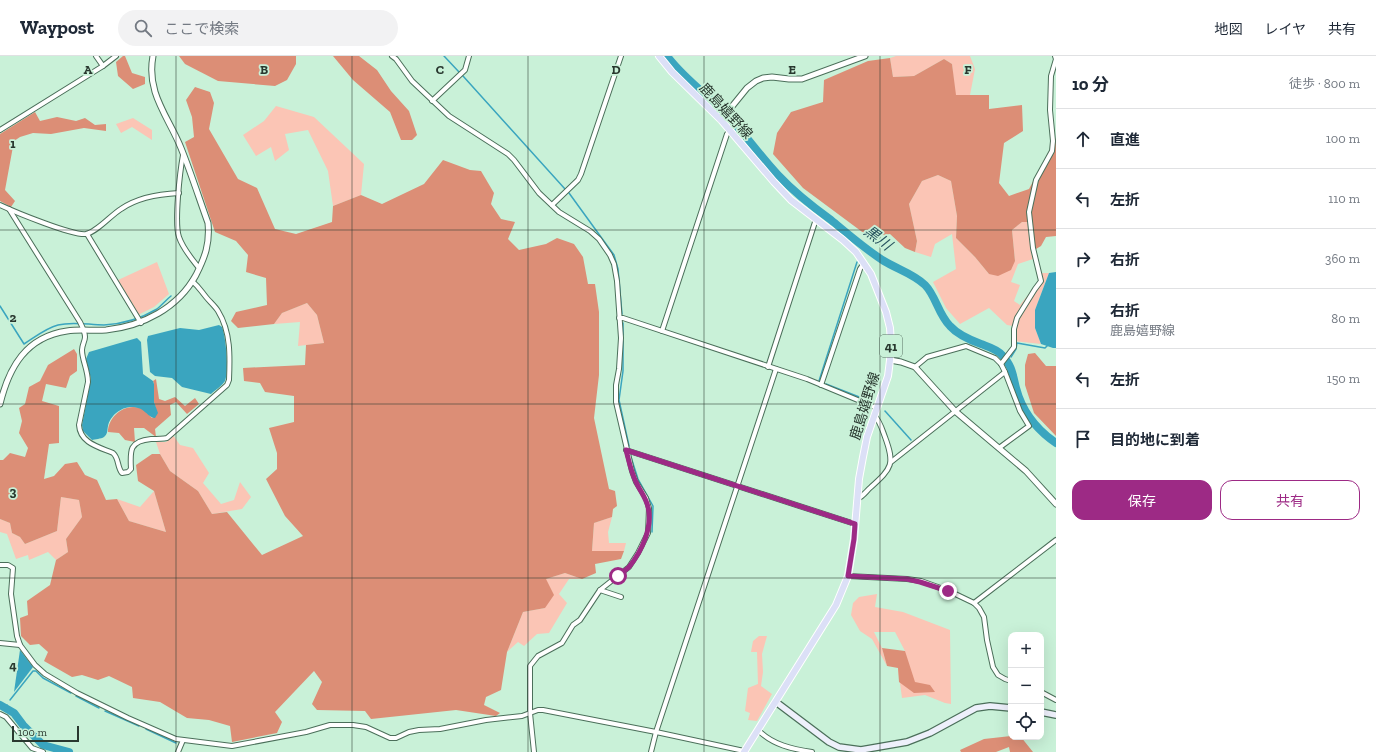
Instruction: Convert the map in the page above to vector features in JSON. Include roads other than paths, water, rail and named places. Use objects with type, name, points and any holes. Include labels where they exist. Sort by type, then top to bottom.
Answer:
[{"type":"main road","name":"鹿島嬉野線","points":[[659,56],[672,72],[721,120],[791,200],[843,240],[856,252],[871,274],[886,312],[892,343],[888,376],[867,437],[863,457],[857,498],[854,539],[848,576],[836,605],[744,752]]},
{"type":"main road","points":[[776,702],[829,742],[839,747],[860,751],[907,742],[930,733],[976,708],[990,706],[1008,708]]},
{"type":"main road","points":[[1044,713],[1056,715]]},
{"type":"street","points":[[96,56],[103,66]]},
{"type":"street","points":[[0,130],[103,66],[116,56]]},
{"type":"street","points":[[0,401],[11,371],[16,362],[29,348],[42,339],[56,333],[84,330],[106,330],[141,323],[161,312],[180,297],[192,281],[199,268],[210,236],[208,223],[183,154],[157,100],[152,78],[153,56]]},
{"type":"street","points":[[392,56],[396,59],[412,81],[432,101],[455,121],[508,154],[539,192],[559,212],[590,231],[599,239],[610,255],[614,264],[617,281],[618,318],[621,338],[619,369],[616,385],[616,402],[632,471],[636,482],[646,498],[649,508],[648,533],[629,567],[600,590],[580,620],[573,625],[562,643],[538,656],[530,666],[530,713],[534,752]]},
{"type":"street","points":[[432,101],[465,70],[469,56]]},
{"type":"street","points":[[552,205],[578,180],[581,174],[621,56]]},
{"type":"street","points":[[721,120],[747,88],[763,78],[772,77],[802,79],[865,56]]},
{"type":"street","points":[[1001,363],[1014,347],[1014,329],[1017,318],[1041,281],[1033,248],[1029,212],[1036,180],[1052,151],[1053,141],[1050,110],[1051,76],[1056,59],[1055,56]]},
{"type":"street","points":[[662,331],[728,134],[730,132]]},
{"type":"street","points":[[183,154],[177,229],[179,238],[185,250],[199,268]]},
{"type":"street","points":[[0,205],[71,232],[87,234],[94,231],[121,208],[134,202],[151,196],[179,193]]},
{"type":"street","points":[[9,209],[84,330],[85,338],[82,344],[82,350],[88,375],[88,382],[79,425],[82,436],[91,444],[116,455],[122,473],[128,472],[130,469],[131,448],[136,442],[167,438],[227,385],[229,380],[227,330],[218,312],[201,289],[192,281]]},
{"type":"street","points":[[768,366],[816,219]]},
{"type":"street","points":[[87,234],[141,323]]},
{"type":"street","points":[[821,385],[860,268],[864,263]]},
{"type":"street","points":[[618,318],[768,366],[821,385],[877,408]]},
{"type":"street","points":[[915,367],[927,357],[966,346],[995,358],[1001,363],[1020,411],[1029,426],[999,448]]},
{"type":"street","points":[[890,360],[915,367],[955,411],[1026,471],[1056,504]]},
{"type":"street","points":[[651,752],[656,732],[776,369]]},
{"type":"street","points":[[891,462],[1005,372]]},
{"type":"street","points":[[857,498],[863,496],[880,480],[889,468],[891,462],[890,452],[878,419],[874,415]]},
{"type":"street","points":[[626,450],[855,524]]},
{"type":"street","points":[[974,603],[1056,540]]},
{"type":"street","points":[[0,565],[8,565],[12,568],[11,594],[17,636],[20,645],[35,665],[45,674],[76,693],[135,721],[172,737],[183,740],[232,746],[306,732],[330,725],[353,725],[366,727],[390,738],[396,738],[409,732],[419,730],[440,729],[486,720],[522,716],[538,710],[552,711],[656,732],[744,752]]},
{"type":"street","points":[[848,576],[907,579],[948,591],[974,603],[984,617],[993,667],[998,675],[1008,680]]},
{"type":"street","points":[[600,590],[621,596]]},
{"type":"street","points":[[0,643],[20,645]]},
{"type":"street","points":[[1044,694],[1056,700]]},
{"type":"street","points":[[0,714],[6,717],[32,748],[43,752]]},
{"type":"street","points":[[758,730],[764,736],[794,750],[812,752]]},
{"type":"street","points":[[178,752],[183,740]]},
{"type":"water","points":[[1056,272],[1056,348],[1053,348],[1041,344],[1035,328],[1035,310],[1049,273]]},
{"type":"water","points":[[219,325],[222,327],[225,338],[227,363],[226,377],[224,383],[211,394],[182,387],[172,378],[155,376],[150,372],[147,340],[148,336],[180,328],[199,330]]},
{"type":"water","points":[[137,338],[141,342],[143,374],[153,381],[154,384],[154,402],[158,413],[155,418],[136,407],[127,407],[116,413],[111,419],[107,433],[104,437],[92,440],[83,431],[82,425],[91,379],[86,359],[89,352]]},
{"type":"water","points":[[20,650],[33,667],[14,692]]},
{"type":"waterway","points":[[444,56],[459,72]]},
{"type":"waterway","name":"黒川","points":[[667,56],[688,80],[727,115],[771,168],[797,193],[870,252],[921,281],[929,289],[946,321],[960,335],[998,351],[1010,367],[1016,388],[1026,412],[1037,426],[1056,443]]},
{"type":"waterway","points":[[463,76],[565,189]]},
{"type":"waterway","points":[[569,193],[614,255],[618,269],[622,314]]},
{"type":"waterway","points":[[819,381],[857,262]]},
{"type":"waterway","points":[[0,306],[24,344],[45,330],[58,325],[75,323],[104,325],[132,320],[157,309],[171,296]]},
{"type":"waterway","points":[[623,323],[623,335]]},
{"type":"waterway","points":[[623,341],[623,371],[619,400],[629,446]]},
{"type":"waterway","points":[[1011,357],[1016,349],[1017,343],[1045,348],[1048,345]]},
{"type":"waterway","points":[[826,384],[872,402]]},
{"type":"waterway","points":[[885,411],[911,440]]},
{"type":"waterway","points":[[630,454],[638,479],[653,506],[652,532]]},
{"type":"waterway","points":[[10,700],[33,671],[36,671],[43,678],[71,693]]},
{"type":"waterway","points":[[76,696],[99,708]]},
{"type":"waterway","points":[[0,705],[14,713],[23,725],[43,745],[69,752]]},
{"type":"waterway","points":[[105,711],[139,726]]},
{"type":"waterway","points":[[146,729],[176,743]]}]
